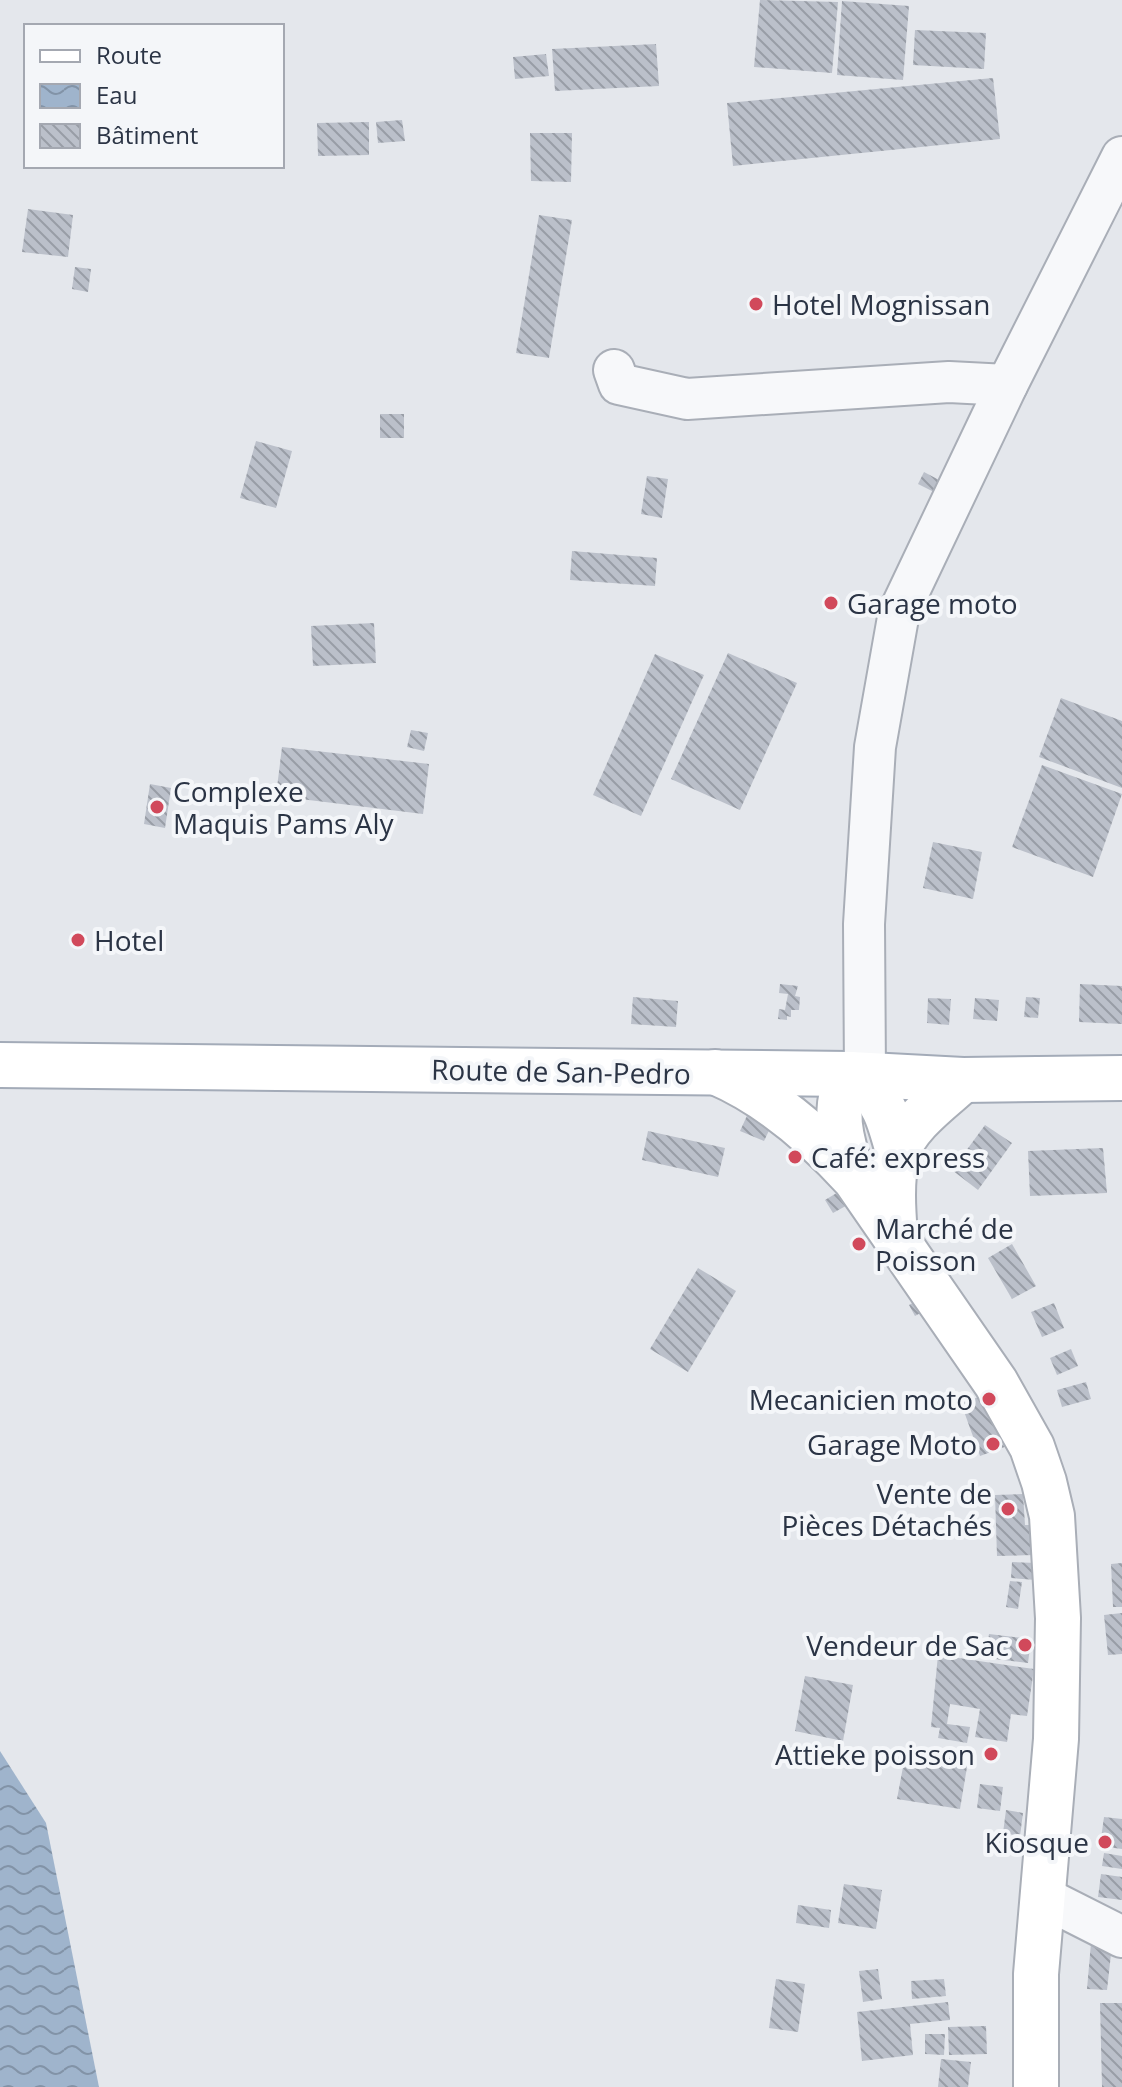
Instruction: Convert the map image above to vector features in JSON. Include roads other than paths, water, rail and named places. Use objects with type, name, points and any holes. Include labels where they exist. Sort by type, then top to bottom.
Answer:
[{"type":"street","points":[[895,1236],[893,1196],[898,1152],[887,1111],[876,1093],[858,1075],[875,747],[899,612],[1007,385],[1122,157]]},
{"type":"street","points":[[614,370],[619,384],[687,399],[949,382],[1007,385]]},
{"type":"street","name":"Route de San-Pedro","points":[[0,1065],[715,1072],[963,1080],[1122,1078]]},
{"type":"street","points":[[715,1072],[744,1085],[788,1117],[828,1149],[855,1179],[996,1383],[1032,1447],[1052,1516],[1058,1618],[1056,1739],[1036,1974],[1036,2087]]},
{"type":"street","points":[[855,1179],[839,1123],[838,1106],[841,1089],[858,1075]]},
{"type":"street","points":[[898,1152],[926,1114],[963,1080]]},
{"type":"street","points":[[1043,1897],[1122,1937]]},
{"type":"water","points":[[0,1751],[46,1823],[99,2087],[0,2087]]},
{"type":"place","name":"Hotel Mognissan","points":[[756,304]]},
{"type":"place","name":"Garage moto","points":[[831,603]]},
{"type":"place","name":"Complexe Maquis Pams Aly","points":[[157,807]]},
{"type":"place","name":"Hotel","points":[[78,940]]},
{"type":"place","name":"Café: express","points":[[795,1157]]},
{"type":"place","name":"Marché de Poisson","points":[[859,1244]]},
{"type":"place","name":"Mecanicien moto","points":[[989,1399]]},
{"type":"place","name":"Garage Moto","points":[[993,1444]]},
{"type":"place","name":"Vente de Pièces Détachés","points":[[1008,1509]]},
{"type":"place","name":"Vendeur de Sac","points":[[1025,1645]]},
{"type":"place","name":"Attieke poisson","points":[[991,1754]]},
{"type":"place","name":"Kiosque","points":[[1105,1842]]}]
